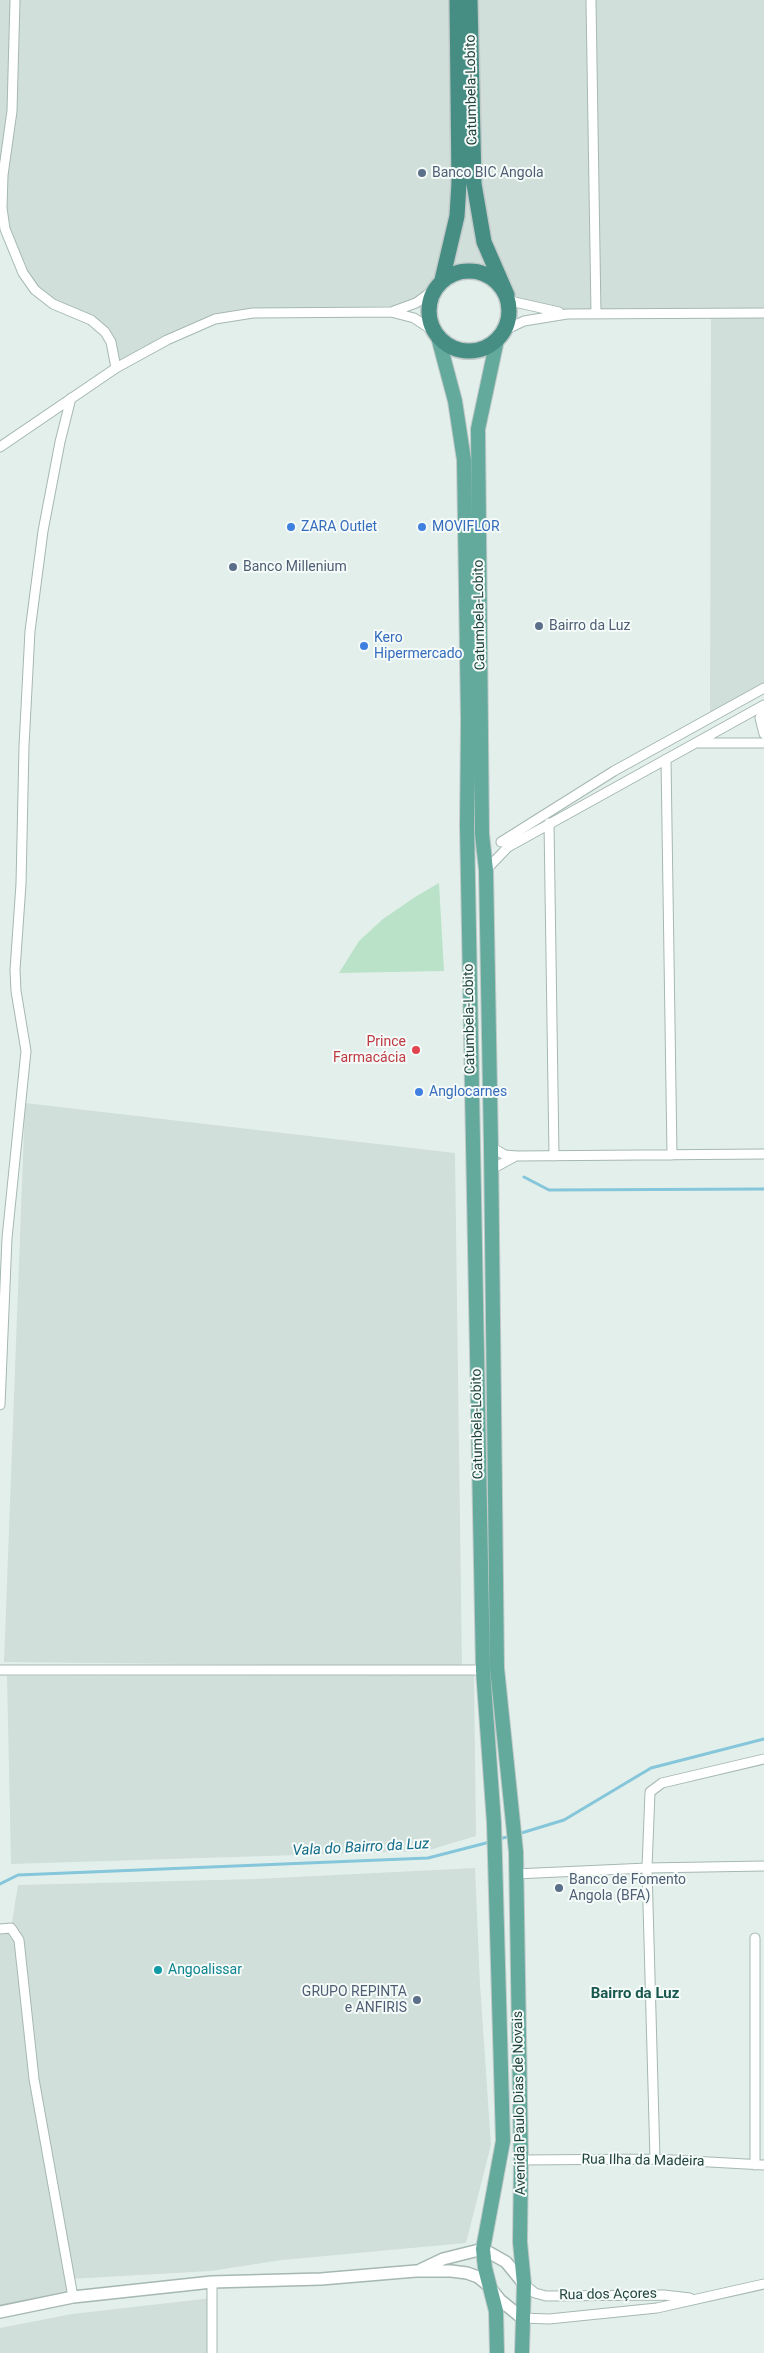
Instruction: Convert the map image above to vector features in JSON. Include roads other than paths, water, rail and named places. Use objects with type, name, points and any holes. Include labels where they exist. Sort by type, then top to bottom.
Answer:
[{"type":"highway","name":"Catumbela-Lobito","points":[[439,285],[457,216],[459,183],[457,0]]},
{"type":"highway","name":"Catumbela-Lobito","points":[[470,0],[474,184],[484,242],[508,298]]},
{"type":"highway","points":[[466,270],[478,271],[490,276],[500,284],[508,298],[509,319],[501,335],[486,348],[474,351],[454,348],[436,334],[428,314],[430,301],[439,285],[453,274],[466,270]]},
{"type":"main road","name":"Catumbela-Lobito","points":[[436,334],[455,401],[464,460],[468,721],[467,826],[483,1670],[494,1823]]},
{"type":"main road","name":"Catumbela-Lobito","points":[[501,335],[480,411],[478,429],[483,838],[486,870],[492,1147],[497,1668],[516,1852]]},
{"type":"main road","name":"Avenida Paulo Dias de Novais","points":[[494,1823],[503,2141],[482,2249],[497,2320],[497,2353]]},
{"type":"main road","name":"Avenida Paulo Dias de Novais","points":[[516,1852],[521,2160],[520,2242],[524,2284],[522,2353]]},
{"type":"street","points":[[15,0],[12,111],[3,174],[2,208],[4,229],[23,273],[36,290],[53,304],[91,320],[106,332],[111,342],[116,368]]},
{"type":"street","points":[[591,0],[596,314]]},
{"type":"street","points":[[392,312],[416,303],[439,285]]},
{"type":"street","points":[[508,298],[567,314]]},
{"type":"street","points":[[0,447],[116,368],[166,340],[214,320],[233,315],[298,312],[392,312],[414,318],[436,334]]},
{"type":"street","points":[[501,335],[524,321],[567,314],[764,313]]},
{"type":"street","points":[[0,1405],[6,1238],[26,1051],[16,991],[15,970],[21,884],[24,746],[30,631],[43,531],[60,442],[71,398]]},
{"type":"street","points":[[501,842],[614,771],[764,688]]},
{"type":"street","points":[[486,870],[502,851],[549,823],[764,705]]},
{"type":"street","points":[[764,710],[760,718],[760,725],[764,734]]},
{"type":"street","points":[[694,744],[764,743]]},
{"type":"street","points":[[666,759],[672,1155]]},
{"type":"street","points":[[549,823],[554,1156]]},
{"type":"street","points":[[483,838],[516,843]]},
{"type":"street","points":[[492,1147],[506,1155],[517,1156],[764,1154]]},
{"type":"street","points":[[492,1170],[510,1158],[517,1156]]},
{"type":"street","points":[[0,1670],[483,1670]]},
{"type":"street","points":[[655,2159],[647,1868],[648,1799],[650,1792],[662,1783],[764,1759]]},
{"type":"street","points":[[515,1874],[647,1868],[764,1866]]},
{"type":"street","points":[[0,1928],[11,1928],[20,1940],[34,2079],[73,2297]]},
{"type":"street","points":[[755,1938],[760,2165]]},
{"type":"street","name":"Rua Ilha da Madeira","points":[[521,2160],[655,2159],[760,2165]]},
{"type":"street","points":[[416,2271],[443,2259],[482,2249],[506,2262],[524,2284]]},
{"type":"street","points":[[0,2312],[73,2297],[212,2282],[321,2279],[416,2271],[467,2273],[478,2277],[489,2286],[500,2300],[522,2318]]},
{"type":"street","points":[[212,2282],[212,2353]]},
{"type":"street","name":"Rua dos Açores","points":[[524,2284],[535,2293],[546,2296],[664,2294],[695,2299]]},
{"type":"street","name":"Rua dos Açores","points":[[522,2318],[549,2319],[657,2308],[764,2284]]},
{"type":"waterway","points":[[524,1177],[549,1190],[764,1189]]},
{"type":"waterway","name":"Vala do Bairro da Luz","points":[[518,1834],[564,1820],[651,1768],[764,1739]]},
{"type":"waterway","name":"Vala do Bairro da Luz","points":[[498,1839],[512,1836]]},
{"type":"waterway","name":"Vala do Bairro da Luz","points":[[0,1884],[18,1875],[428,1858],[490,1842]]},
{"type":"place","name":"Banco BIC Angola","points":[[422,173]]},
{"type":"place","name":"ZARA Outlet","points":[[291,527]]},
{"type":"place","name":"MOVIFLOR","points":[[422,527]]},
{"type":"place","name":"Banco Millenium","points":[[233,567]]},
{"type":"place","name":"Bairro da Luz","points":[[539,626]]},
{"type":"place","name":"Kero Hipermercado","points":[[364,646]]},
{"type":"place","name":"Prince Farmacácia","points":[[416,1050]]},
{"type":"place","name":"Anglocarnes","points":[[419,1092]]},
{"type":"place","name":"Banco de Fomento Angola (BFA)","points":[[559,1888]]},
{"type":"place","name":"Angoalissar","points":[[158,1970]]},
{"type":"place","name":"GRUPO REPINTA e ANFIRIS","points":[[417,2000]]},
{"type":"district","name":"Bairro da Luz","points":[[635,1994]]}]
